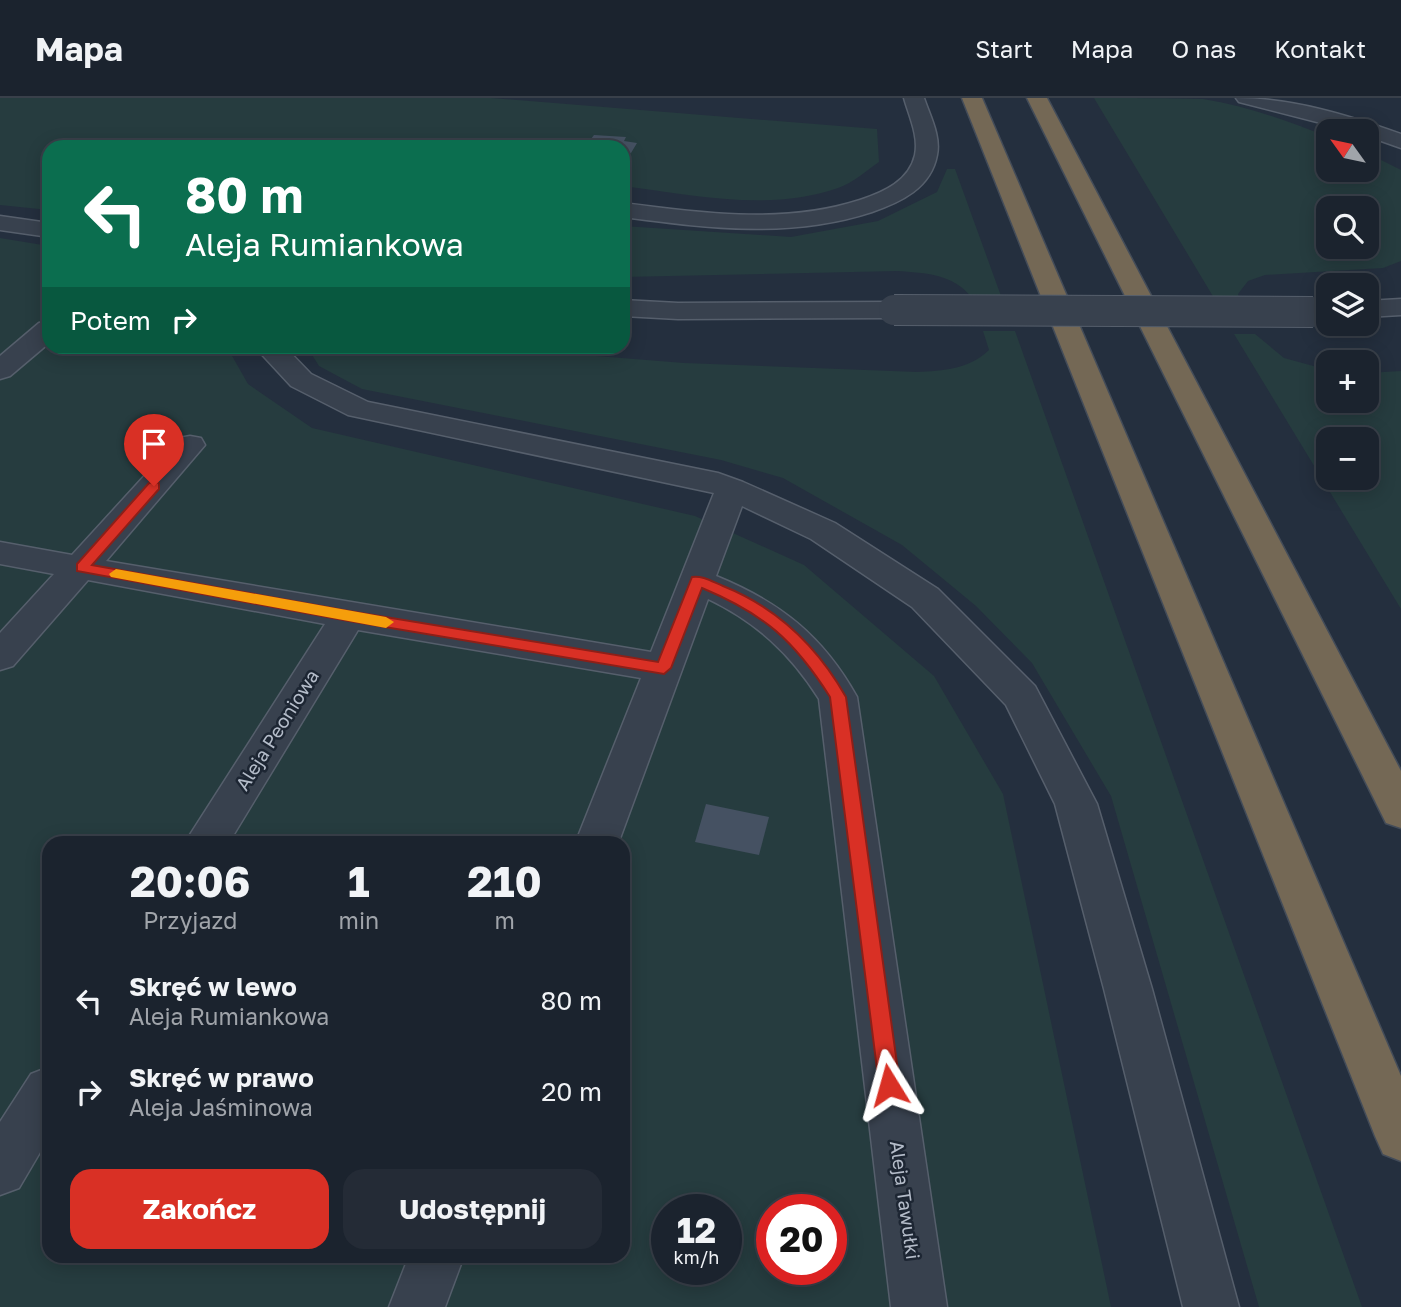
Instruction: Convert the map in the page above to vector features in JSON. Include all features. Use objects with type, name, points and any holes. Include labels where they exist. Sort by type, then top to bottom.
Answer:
[{"type":"highway","points":[[972,98],[1401,1136]]},
{"type":"highway","points":[[1037,98],[1401,811]]},
{"type":"street","points":[[630,211],[744,225],[805,222],[848,213],[880,201],[918,178],[927,153],[924,131],[914,98]]},
{"type":"street","points":[[1246,98],[1337,121],[1401,141]]},
{"type":"street","points":[[0,223],[42,229]]},
{"type":"street","points":[[1379,308],[1401,307]]},
{"type":"street","points":[[630,309],[1316,312]]},
{"type":"street","points":[[0,370],[42,335]]},
{"type":"street","points":[[276,354],[301,380],[359,409],[704,480],[732,489],[824,531],[925,598],[1021,696],[1076,804],[1128,989],[1211,1307]]},
{"type":"street","points":[[0,657],[190,445]]},
{"type":"street","points":[[599,836],[732,489]]},
{"type":"street","points":[[0,553],[349,616],[664,668]]},
{"type":"street","name":"Aleja Tawułki","points":[[702,567],[730,594],[777,621],[812,657],[838,697],[919,1307]]},
{"type":"street","name":"Aleja Peoniowa","points":[[210,836],[349,616]]},
{"type":"street","points":[[0,1168],[42,1102]]},
{"type":"street","points":[[417,1307],[434,1263]]},
{"type":"green space","points":[[0,98],[491,98],[877,129],[879,162],[844,186],[785,199],[704,197],[630,187],[630,140],[42,140],[42,209],[0,205]]},
{"type":"green space","points":[[1094,98],[1203,99],[1235,106],[1316,133],[1316,182],[1379,182],[1379,159],[1401,170],[1401,261],[1383,268],[1265,275],[1248,281],[1238,294],[1239,298],[1214,298]]},
{"type":"green space","points":[[947,169],[955,169],[1001,296],[972,298],[948,279],[897,271],[630,277],[630,226],[791,237],[878,221],[937,192]]},
{"type":"green space","points":[[0,238],[42,245],[42,354],[231,354],[248,384],[312,428],[695,516],[804,565],[934,676],[1003,794],[1111,1307],[0,1307]]},
{"type":"green space","points":[[983,331],[1015,331],[1362,1307],[1259,1307],[1111,796],[1032,663],[976,606],[902,545],[783,478],[721,460],[362,389],[319,366],[311,354],[579,354],[684,363],[917,372],[956,368],[989,350]]},
{"type":"green space","points":[[1234,334],[1255,334],[1284,358],[1316,367],[1316,413],[1379,413],[1379,372],[1401,371],[1401,609],[1329,490],[1379,490],[1379,427],[1316,427],[1316,469]]},
{"type":"building","points":[[594,135],[626,137],[624,140],[581,140],[591,139]]},
{"type":"building","points":[[630,142],[637,143],[631,153]]},
{"type":"building","points":[[706,804],[769,817],[759,855],[695,842]]},
{"type":"slow traffic","points":[[116,574],[386,622]]},
{"type":"route","points":[[154,486],[82,567],[349,616],[664,668],[697,581],[730,594],[777,621],[812,657],[838,697],[889,1085]]}]
